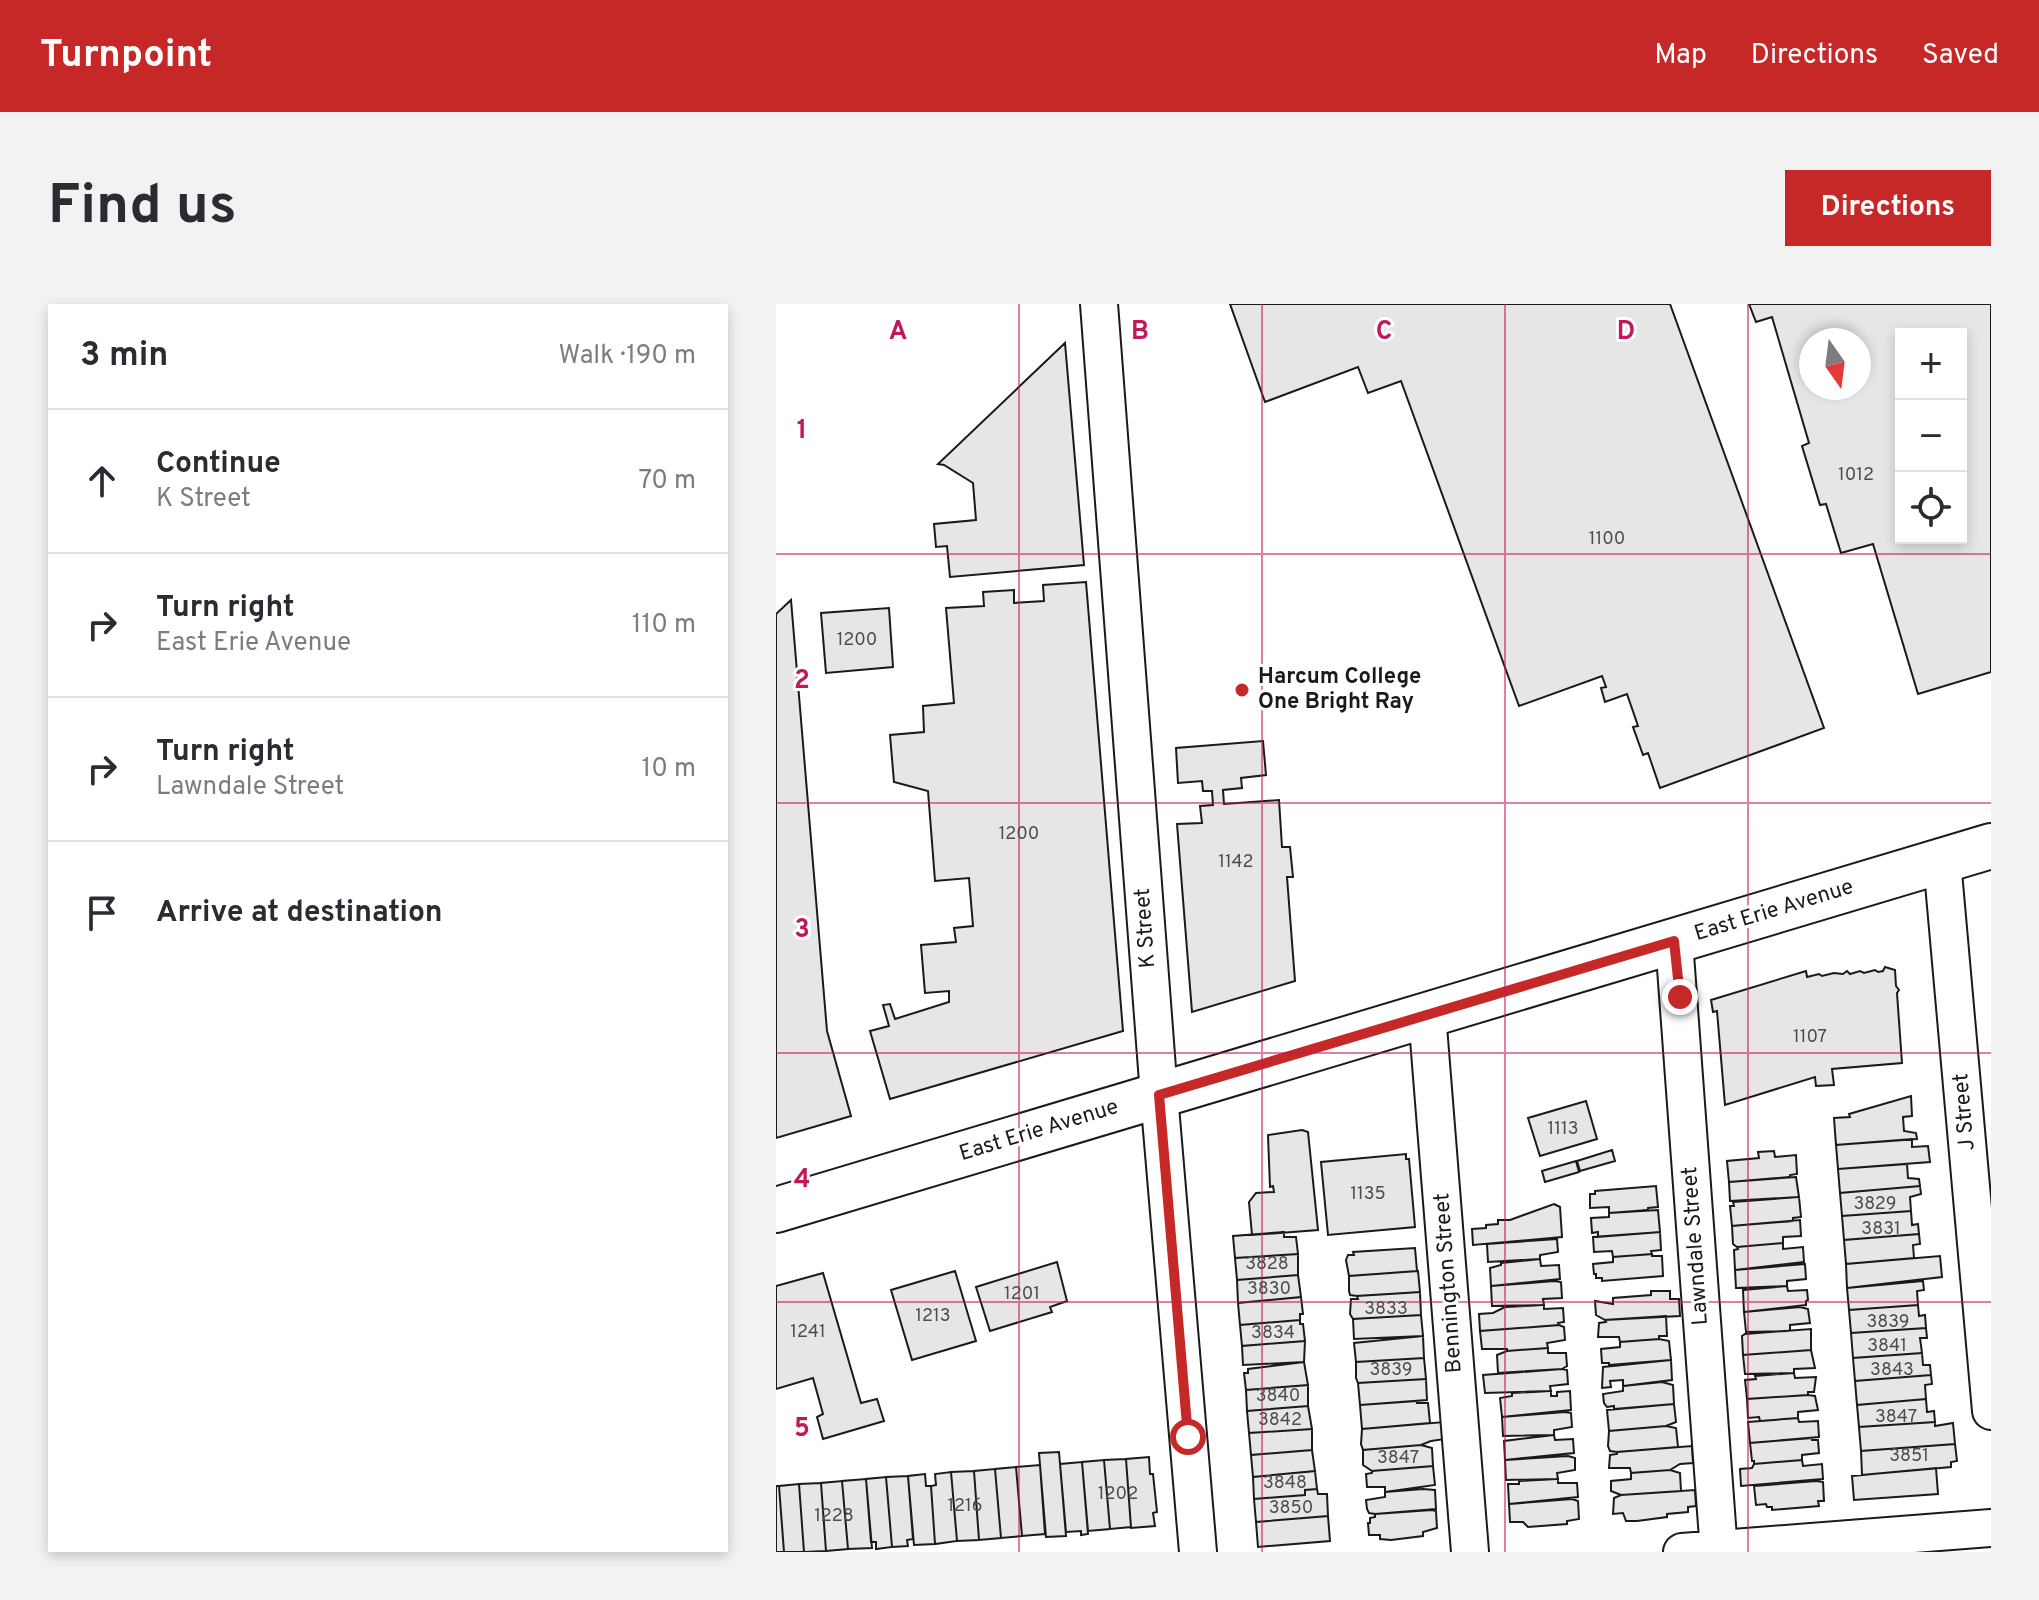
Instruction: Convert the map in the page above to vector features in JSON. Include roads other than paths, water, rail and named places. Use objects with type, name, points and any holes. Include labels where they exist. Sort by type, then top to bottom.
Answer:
[{"type":"main road","name":"East Erie Avenue","points":[[776,1210],[1991,846]]},
{"type":"street","name":"K Street","points":[[1099,304],[1159,1095],[1198,1552]]},
{"type":"street","name":"J Street","points":[[1942,861],[1991,1411]]},
{"type":"street","name":"Lawndale Street","points":[[1674,941],[1719,1551]]},
{"type":"street","name":"Bennington Street","points":[[1427,1014],[1470,1552]]},
{"type":"street","points":[[1682,1552],[1991,1528]]},
{"type":"place","name":"Harcum College One Bright Ray","points":[[1242,690]]}]
